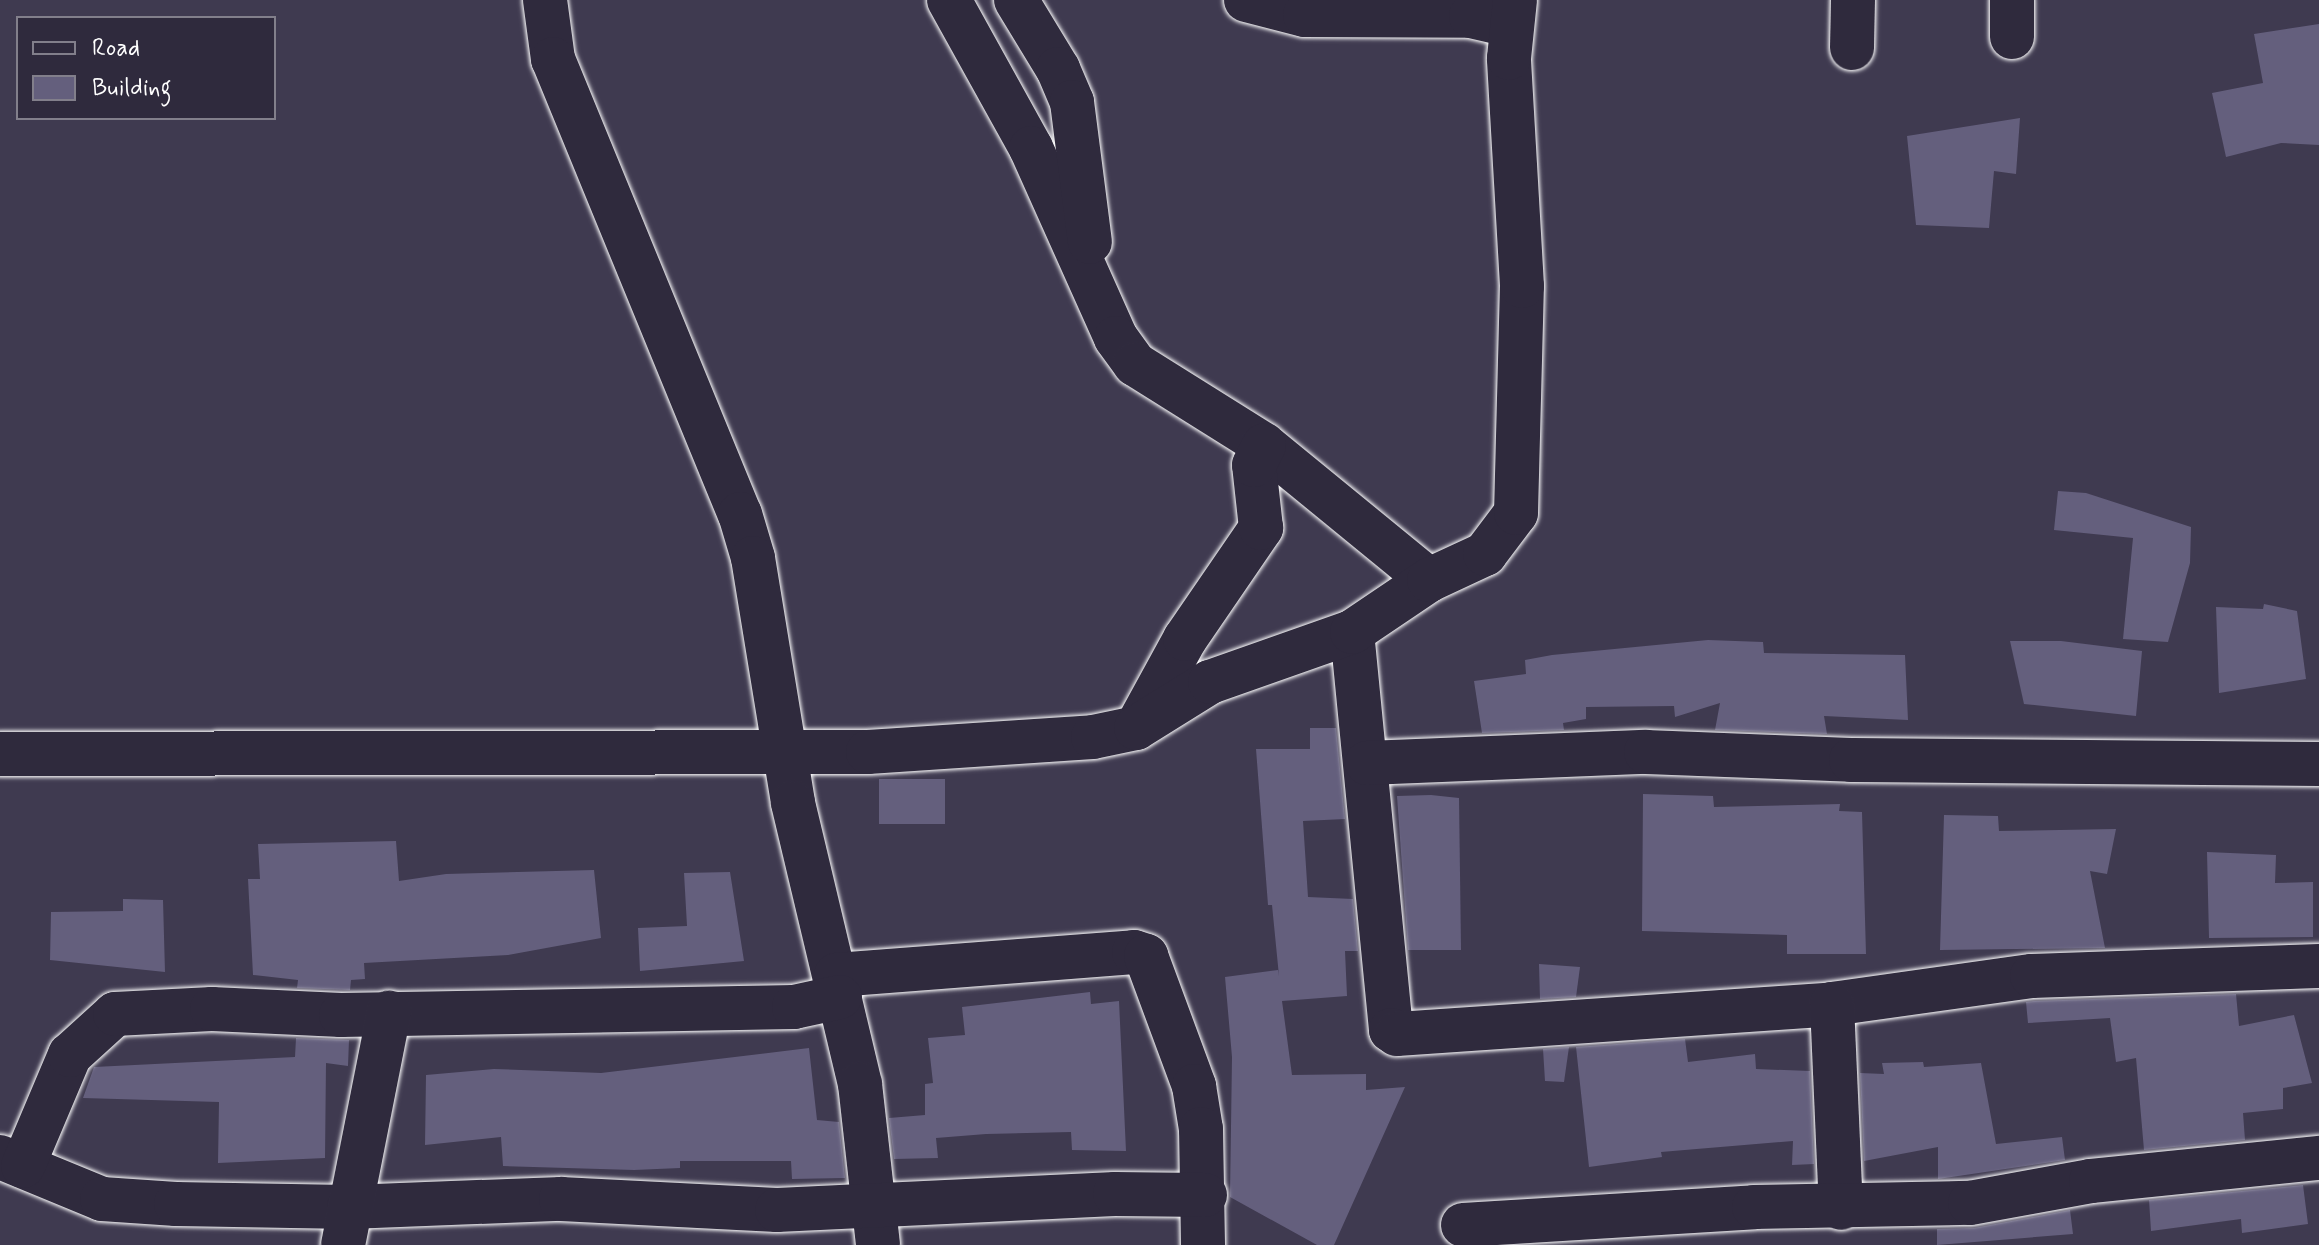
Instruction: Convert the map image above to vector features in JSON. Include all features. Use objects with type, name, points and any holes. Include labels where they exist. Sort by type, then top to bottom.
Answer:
[{"type":"street","points":[[949,0],[1031,148],[1116,338],[1135,364],[1264,445],[1429,580]]},
{"type":"street","points":[[1016,0],[1058,69],[1072,102],[1089,240],[1125,324],[1164,385]]},
{"type":"street","points":[[0,754],[868,752],[1093,737],[1136,728],[1210,682],[1352,632],[1429,580],[1485,554],[1516,513],[1522,286],[1512,12],[1471,16],[1305,15],[1246,0]]},
{"type":"street","points":[[1852,48],[1853,0]]},
{"type":"street","points":[[549,5],[553,59],[740,514],[767,630],[785,750],[860,1084],[874,1226]]},
{"type":"street","points":[[1136,728],[1185,639],[1261,528],[1254,465],[1264,445]]},
{"type":"street","points":[[1352,632],[1391,1030],[1397,1034],[1832,1004],[2032,976],[2319,966]]},
{"type":"street","points":[[1367,763],[1646,752],[1851,760],[2319,764]]},
{"type":"street","points":[[1203,1245],[1205,1195],[1194,1086],[1146,956],[1134,952],[838,986],[794,1007],[389,1013],[212,1009],[115,1014],[70,1055],[11,1162],[102,1199],[346,1226],[561,1199],[777,1210],[874,1226],[1115,1194],[1205,1195]]},
{"type":"street","points":[[1832,1004],[1841,1208]]},
{"type":"street","points":[[346,1226],[389,1013]]},
{"type":"street","points":[[1463,1225],[1754,1207],[1841,1208],[1970,1203],[2091,1181],[2319,1158]]},
{"type":"building","points":[[2319,24],[2319,145],[2281,143],[2226,157],[2212,93],[2263,83],[2254,34]]},
{"type":"building","points":[[2020,118],[2016,174],[1994,171],[1989,228],[1916,225],[1907,136]]},
{"type":"building","points":[[2058,491],[2086,493],[2191,527],[2190,563],[2168,642],[2123,639],[2133,538],[2054,530]]},
{"type":"building","points":[[2264,604],[2297,611],[2306,679],[2219,693],[2216,607],[2263,609]]},
{"type":"building","points":[[1708,640],[1763,642],[1764,653],[1905,655],[1908,720],[1824,716],[1827,734],[1715,730],[1720,703],[1675,717],[1674,706],[1586,707],[1586,719],[1563,723],[1564,730],[1482,733],[1474,681],[1526,674],[1525,660]]},
{"type":"building","points":[[2010,641],[2061,641],[2142,651],[2136,716],[2024,704]]},
{"type":"building","points":[[1310,728],[1336,728],[1345,819],[1303,821],[1308,897],[1353,899],[1358,951],[1345,951],[1347,996],[1282,1001],[1292,1075],[1366,1074],[1366,1090],[1405,1087],[1334,1245],[1317,1245],[1230,1197],[1232,1057],[1225,977],[1278,970],[1279,976],[1272,905],[1268,905],[1256,749],[1310,749]]},
{"type":"building","points":[[879,779],[945,779],[945,824],[879,824]]},
{"type":"building","points":[[1643,794],[1713,796],[1714,807],[1840,804],[1839,811],[1862,812],[1866,954],[1787,954],[1787,935],[1642,931]]},
{"type":"building","points":[[1397,796],[1459,798],[1461,950],[1408,950]]},
{"type":"building","points":[[1944,815],[1998,816],[1999,831],[2116,829],[2107,874],[2090,871],[2105,948],[1940,950]]},
{"type":"building","points":[[396,841],[399,881],[446,874],[594,870],[601,938],[508,955],[364,963],[365,979],[351,980],[350,990],[297,988],[298,980],[253,975],[248,879],[260,879],[258,844]]},
{"type":"building","points":[[2207,852],[2276,855],[2275,883],[2313,882],[2313,937],[2209,938]]},
{"type":"building","points":[[730,872],[744,961],[640,971],[638,928],[687,926],[684,873]]},
{"type":"building","points":[[123,899],[163,900],[165,972],[50,960],[51,912],[123,911]]},
{"type":"building","points":[[1539,964],[1580,967],[1576,997],[1540,999]]},
{"type":"building","points":[[1090,992],[1091,1004],[1119,1001],[1126,1151],[1072,1150],[1071,1132],[986,1134],[936,1138],[938,1158],[894,1159],[889,1118],[925,1115],[925,1084],[933,1083],[928,1038],[965,1035],[962,1007]]},
{"type":"building","points":[[2236,994],[2239,1026],[2294,1015],[2312,1083],[2283,1088],[2283,1109],[2243,1113],[2245,1140],[2144,1150],[2136,1058],[2116,1062],[2110,1018],[2028,1023],[2026,1002],[2034,1001]]},
{"type":"building","points":[[296,1038],[349,1040],[348,1066],[326,1063],[325,1158],[218,1163],[219,1102],[83,1098],[94,1067],[295,1057]]},
{"type":"building","points":[[1685,1039],[1688,1062],[1755,1054],[1756,1069],[1810,1071],[1814,1164],[1792,1165],[1793,1141],[1661,1152],[1662,1157],[1589,1167],[1576,1047]]},
{"type":"building","points":[[1569,1047],[1564,1082],[1545,1081],[1543,1049]]},
{"type":"building","points":[[809,1048],[817,1120],[839,1122],[845,1178],[792,1179],[791,1161],[680,1161],[680,1168],[634,1170],[503,1166],[501,1137],[425,1145],[426,1075],[494,1069],[601,1073]]},
{"type":"building","points":[[1923,1062],[1924,1067],[1981,1063],[1996,1144],[2062,1137],[2065,1160],[1938,1179],[1938,1147],[1864,1161],[1860,1073],[1884,1074],[1882,1063]]},
{"type":"building","points":[[2303,1185],[2308,1224],[2242,1233],[2241,1219],[2151,1231],[2149,1200]]},
{"type":"building","points":[[2070,1210],[2073,1234],[1937,1245],[1937,1229],[1974,1228]]}]
